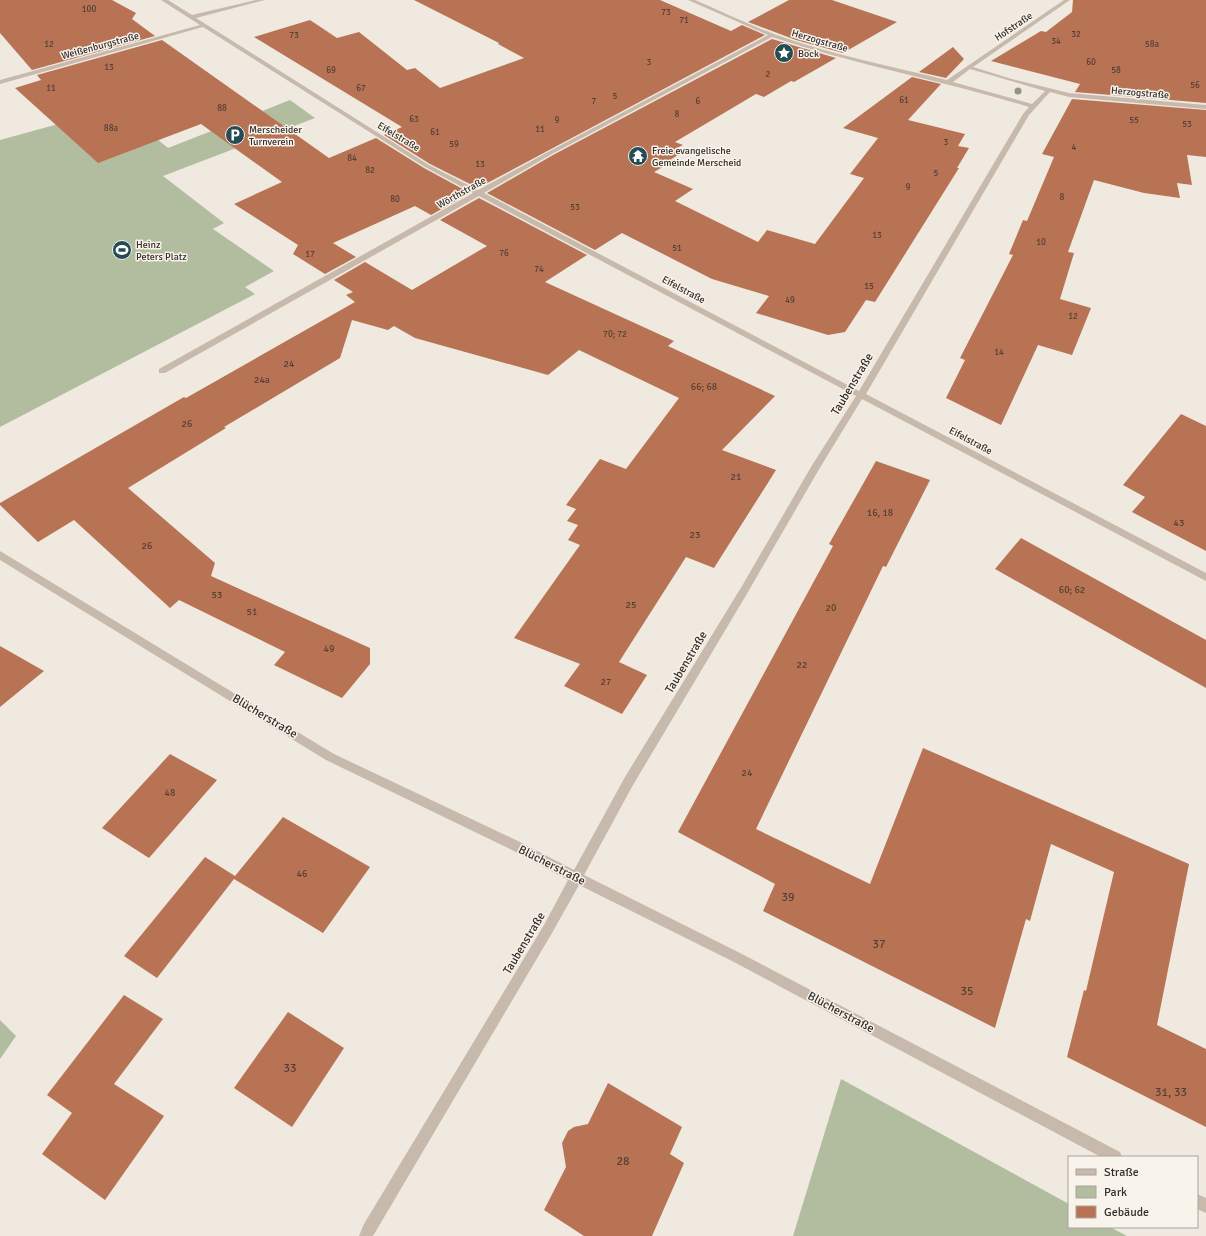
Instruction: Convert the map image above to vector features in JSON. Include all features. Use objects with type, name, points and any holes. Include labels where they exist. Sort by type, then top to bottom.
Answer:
[{"type":"street","name":"Eifelstraße","points":[[164,0],[427,166],[1206,577]]},
{"type":"street","points":[[192,17],[262,0]]},
{"type":"street","name":"Herzogstraße","points":[[691,0],[772,35],[836,54],[949,82],[1033,106]]},
{"type":"street","name":"Hofstraße","points":[[969,67],[1067,0]]},
{"type":"street","name":"Weißenburgstraße","points":[[0,82],[205,25]]},
{"type":"street","name":"Wörthstraße","points":[[162,371],[478,194],[772,35]]},
{"type":"street","points":[[949,82],[969,67]]},
{"type":"street","name":"Herzogstraße","points":[[969,67],[1069,95],[1206,107]]},
{"type":"street","points":[[1033,106],[1048,90]]},
{"type":"street","name":"Taubenstraße","points":[[366,1236],[577,878],[629,781],[745,589],[814,469],[862,395],[1026,114],[1033,106]]},
{"type":"street","name":"Blücherstraße","points":[[0,555],[330,757],[516,846],[738,958],[1113,1156]]},
{"type":"green space","name":"Heinz Peters Platz","points":[[290,100],[315,118],[163,176],[224,223],[213,229],[274,271],[245,287],[255,294],[0,427],[0,140],[62,123],[125,113],[168,148]]},
{"type":"green space","points":[[0,1020],[16,1036],[0,1059]]},
{"type":"green space","points":[[841,1079],[1068,1203],[1068,1228],[1112,1228],[1127,1236],[793,1236]]},
{"type":"building","points":[[0,0],[112,0],[136,13],[132,19],[155,36],[32,70],[0,33]]},
{"type":"building","points":[[414,0],[660,0],[731,31],[742,25],[765,35],[478,188],[430,164],[384,135],[402,127],[254,37],[310,20],[337,38],[359,32],[407,70],[415,68],[440,88],[524,58],[498,44],[499,43]]},
{"type":"building","points":[[789,0],[832,0],[897,22],[843,53],[796,40],[748,22]]},
{"type":"building","points":[[1073,0],[1206,0],[1206,103],[1075,92],[1080,84],[991,61],[1041,31],[1046,32],[1072,12]]},
{"type":"building","points":[[772,39],[836,58],[794,82],[791,81],[764,97],[756,94],[675,142],[683,145],[673,150],[681,153],[670,160],[673,161],[654,172],[693,189],[675,201],[758,242],[767,230],[815,244],[864,178],[850,174],[878,138],[843,128],[912,77],[941,84],[908,120],[965,134],[958,146],[969,148],[957,168],[959,168],[875,302],[866,300],[845,332],[828,335],[756,313],[769,296],[712,279],[622,233],[595,250],[487,193],[553,155]]},
{"type":"building","points":[[162,40],[329,158],[376,138],[424,168],[470,193],[431,215],[415,206],[333,243],[356,257],[325,274],[293,254],[298,245],[234,204],[282,182],[201,124],[98,163],[15,88],[41,80],[37,75]]},
{"type":"building","points":[[953,47],[964,59],[946,78],[919,72]]},
{"type":"building","points":[[1072,99],[1206,110],[1206,157],[1187,155],[1192,185],[1177,183],[1180,198],[1144,193],[1094,180],[1068,252],[1074,253],[1060,299],[1091,308],[1072,355],[1038,345],[1001,425],[946,398],[965,360],[960,358],[1013,255],[1009,254],[1023,220],[1027,221],[1054,157],[1042,154]]},
{"type":"building","points":[[479,198],[587,255],[545,282],[674,341],[668,346],[775,396],[722,450],[776,470],[714,568],[686,557],[619,662],[647,675],[622,714],[564,686],[580,664],[514,638],[580,545],[568,540],[578,525],[567,521],[576,509],[566,505],[600,459],[626,469],[679,398],[579,350],[548,375],[415,338],[394,326],[388,330],[352,320],[340,358],[224,427],[226,428],[128,488],[215,563],[211,576],[370,648],[370,664],[342,698],[274,665],[285,652],[179,600],[170,608],[74,520],[38,542],[0,505],[0,503],[184,397],[186,398],[355,302],[346,295],[353,292],[334,280],[365,262],[412,290],[487,246],[440,220]]},
{"type":"building","points":[[1181,414],[1206,426],[1206,551],[1132,512],[1145,497],[1123,485]]},
{"type":"building","points":[[876,461],[930,480],[886,567],[883,566],[756,829],[870,884],[923,748],[1189,864],[1157,1025],[1206,1049],[1206,1127],[1067,1057],[1084,990],[1086,991],[1114,872],[1051,844],[1030,921],[1026,919],[995,1028],[763,911],[775,884],[678,832],[833,546],[829,544]]},
{"type":"building","points":[[1021,538],[1206,640],[1206,688],[995,569]]},
{"type":"building","points":[[0,646],[44,671],[0,707]]},
{"type":"building","points":[[170,754],[217,780],[149,858],[102,828]]},
{"type":"building","points":[[283,817],[370,867],[323,933],[234,879],[157,978],[124,956],[205,857],[235,876]]},
{"type":"building","points":[[124,995],[163,1019],[114,1084],[164,1116],[105,1200],[42,1154],[72,1113],[47,1095]]},
{"type":"building","points":[[288,1012],[344,1048],[292,1127],[234,1088]]},
{"type":"building","points":[[608,1083],[682,1127],[670,1154],[684,1163],[652,1236],[584,1236],[544,1210],[566,1167],[562,1143],[568,1131],[574,1127],[588,1124]]},
{"type":"place","name":"Bock","points":[[784,53]]},
{"type":"place","name":"Merscheider Turnverein","points":[[235,135]]},
{"type":"place","name":"Freie evangelische Gemeinde Merscheid","points":[[638,156]]},
{"type":"place","name":"Heinz Peters Platz","points":[[122,250]]}]
